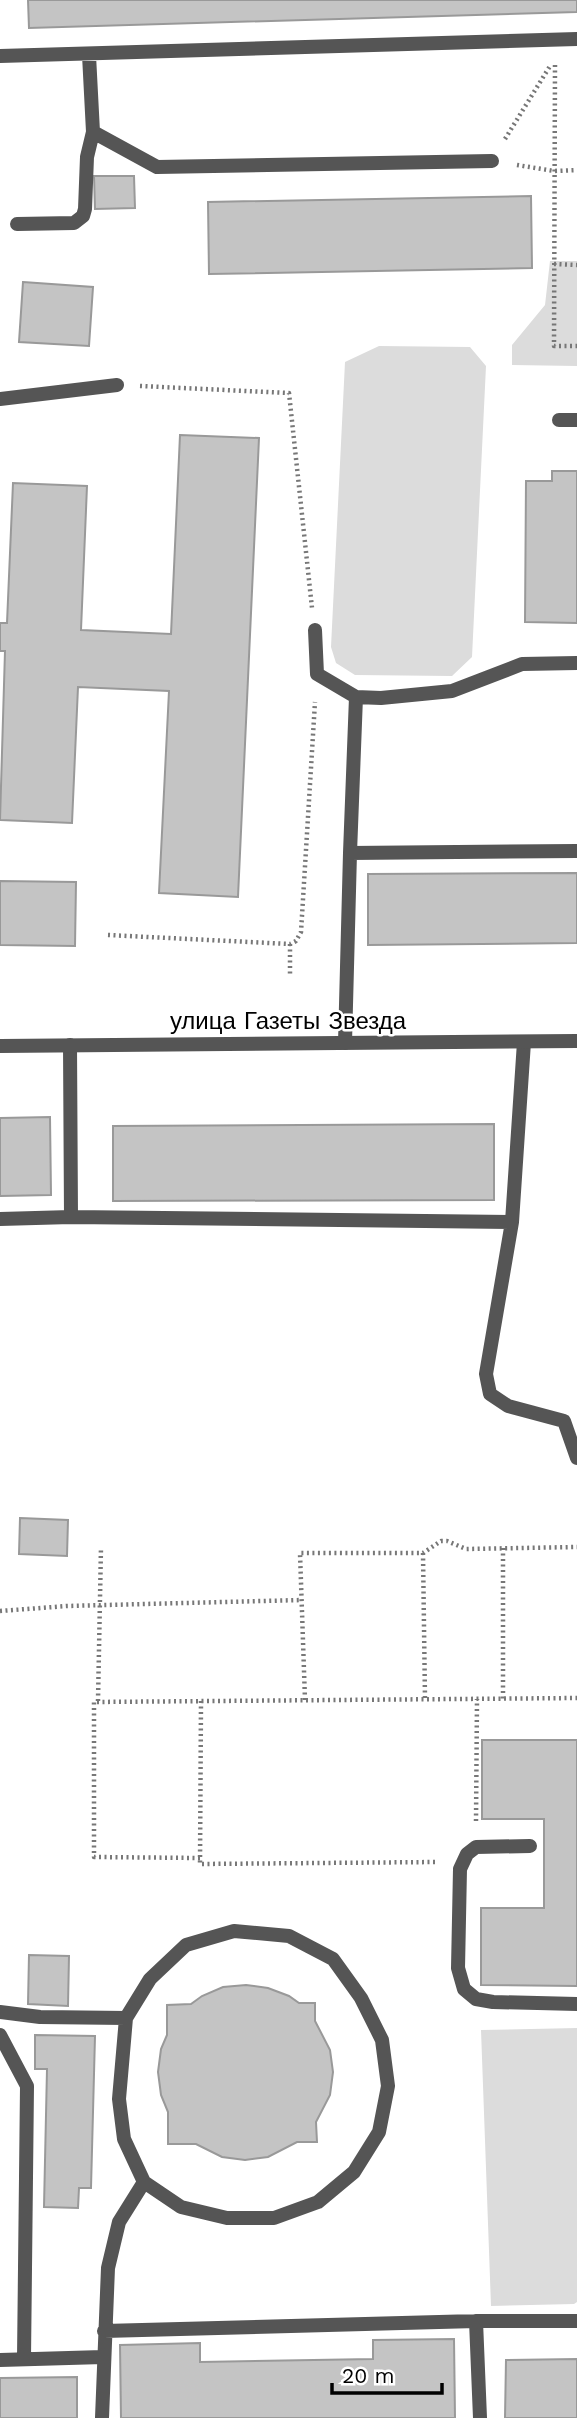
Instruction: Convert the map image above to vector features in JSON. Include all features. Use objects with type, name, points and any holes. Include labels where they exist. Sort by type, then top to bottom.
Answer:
[{"type":"street","points":[[0,56],[577,39]]},
{"type":"street","points":[[17,224],[74,223],[83,216],[87,157],[93,132],[89,55]]},
{"type":"street","points":[[93,132],[157,167],[492,161]]},
{"type":"street","points":[[0,399],[117,385]]},
{"type":"street","points":[[559,420],[577,420]]},
{"type":"street","points":[[315,629],[317,674],[356,697],[381,698],[452,691],[522,664],[577,663]]},
{"type":"street","points":[[345,1043],[356,697]]},
{"type":"street","points":[[351,853],[577,851]]},
{"type":"street","name":"улица Газеты Звезда","points":[[0,1046],[577,1041]]},
{"type":"street","points":[[524,1042],[512,1222],[485,1374],[490,1394],[508,1406],[564,1421],[577,1458]]},
{"type":"street","points":[[70,1045],[71,1217]]},
{"type":"street","points":[[0,1219],[71,1217],[512,1222]]},
{"type":"street","points":[[530,1846],[476,1847],[467,1854],[460,1869],[458,1968],[464,1989],[476,1999],[493,2002],[577,2004]]},
{"type":"street","points":[[234,1931],[289,1936],[332,1959],[361,1998],[382,2040],[388,2086],[379,2132],[354,2172],[318,2202],[274,2218],[227,2218],[181,2207],[145,2182],[124,2139],[119,2099],[126,2018],[150,1979],[186,1945],[234,1931]]},
{"type":"street","points":[[0,2012],[40,2017],[126,2018]]},
{"type":"street","points":[[0,2035],[27,2086],[24,2359]]},
{"type":"street","points":[[102,2418],[108,2268],[119,2222],[145,2182]]},
{"type":"street","points":[[104,2331],[475,2321],[577,2321]]},
{"type":"street","points":[[475,2321],[480,2418]]},
{"type":"street","points":[[0,2360],[103,2357]]},
{"type":"path","points":[[577,170],[554,171],[492,161],[555,60],[554,171],[554,346],[577,346]]},
{"type":"path","points":[[554,264],[577,265]]},
{"type":"path","points":[[117,385],[289,393],[315,629]]},
{"type":"path","points":[[108,935],[290,944],[296,941],[301,932],[317,674]]},
{"type":"path","points":[[290,944],[290,976]]},
{"type":"path","points":[[305,1700],[300,1552],[423,1553],[441,1541],[466,1549],[577,1547]]},
{"type":"path","points":[[98,1701],[100,1547]]},
{"type":"path","points":[[503,1548],[503,1699]]},
{"type":"path","points":[[423,1553],[425,1699]]},
{"type":"path","points":[[0,1611],[99,1605],[302,1600]]},
{"type":"path","points":[[200,1858],[94,1857],[94,1702],[577,1698]]},
{"type":"path","points":[[476,1847],[477,1699]]},
{"type":"path","points":[[201,1701],[200,1864],[464,1861]]},
{"type":"shaded area","points":[[550,261],[577,261],[577,366],[512,365],[512,345],[545,305]]},
{"type":"shaded area","points":[[379,346],[470,347],[486,366],[472,657],[452,676],[355,675],[336,663],[331,647],[345,362]]},
{"type":"shaded area","points":[[577,2028],[577,2302],[491,2306],[481,2030]]},
{"type":"building","points":[[28,0],[577,0],[577,12],[29,28]]},
{"type":"building","points":[[94,176],[134,176],[135,208],[95,209]]},
{"type":"building","points":[[531,196],[532,268],[209,274],[208,202]]},
{"type":"building","points":[[23,282],[93,287],[89,346],[19,342]]},
{"type":"building","points":[[180,435],[259,438],[238,897],[159,893],[169,691],[78,687],[72,823],[0,820],[5,651],[0,651],[0,623],[7,623],[13,483],[87,486],[81,630],[171,634]]},
{"type":"building","points":[[552,471],[577,471],[577,623],[525,622],[526,481],[552,481]]},
{"type":"building","points":[[577,873],[577,943],[368,945],[368,874]]},
{"type":"building","points":[[0,881],[76,882],[75,946],[0,945]]},
{"type":"building","points":[[50,1117],[51,1195],[0,1196],[0,1118]]},
{"type":"building","points":[[494,1124],[494,1200],[113,1201],[113,1126]]},
{"type":"building","points":[[20,1518],[68,1520],[67,1556],[19,1554]]},
{"type":"building","points":[[482,1740],[577,1740],[577,1986],[481,1985],[481,1908],[544,1908],[544,1819],[482,1819]]},
{"type":"building","points":[[29,1955],[69,1956],[68,2006],[28,2004]]},
{"type":"building","points":[[246,1985],[268,1988],[299,2003],[315,2003],[315,2021],[330,2050],[333,2072],[330,2095],[316,2122],[317,2142],[297,2142],[268,2157],[245,2160],[222,2157],[196,2144],[168,2144],[168,2112],[161,2095],[158,2072],[161,2049],[167,2035],[167,2005],[191,2004],[223,1987]]},
{"type":"building","points":[[35,2035],[95,2036],[91,2188],[79,2188],[78,2208],[44,2207],[47,2069],[35,2069]]},
{"type":"building","points":[[454,2339],[455,2418],[121,2418],[120,2345],[200,2343],[200,2362],[373,2359],[373,2340]]},
{"type":"building","points":[[577,2359],[577,2418],[505,2418],[506,2360]]},
{"type":"building","points":[[77,2377],[77,2418],[0,2418],[0,2378]]}]
